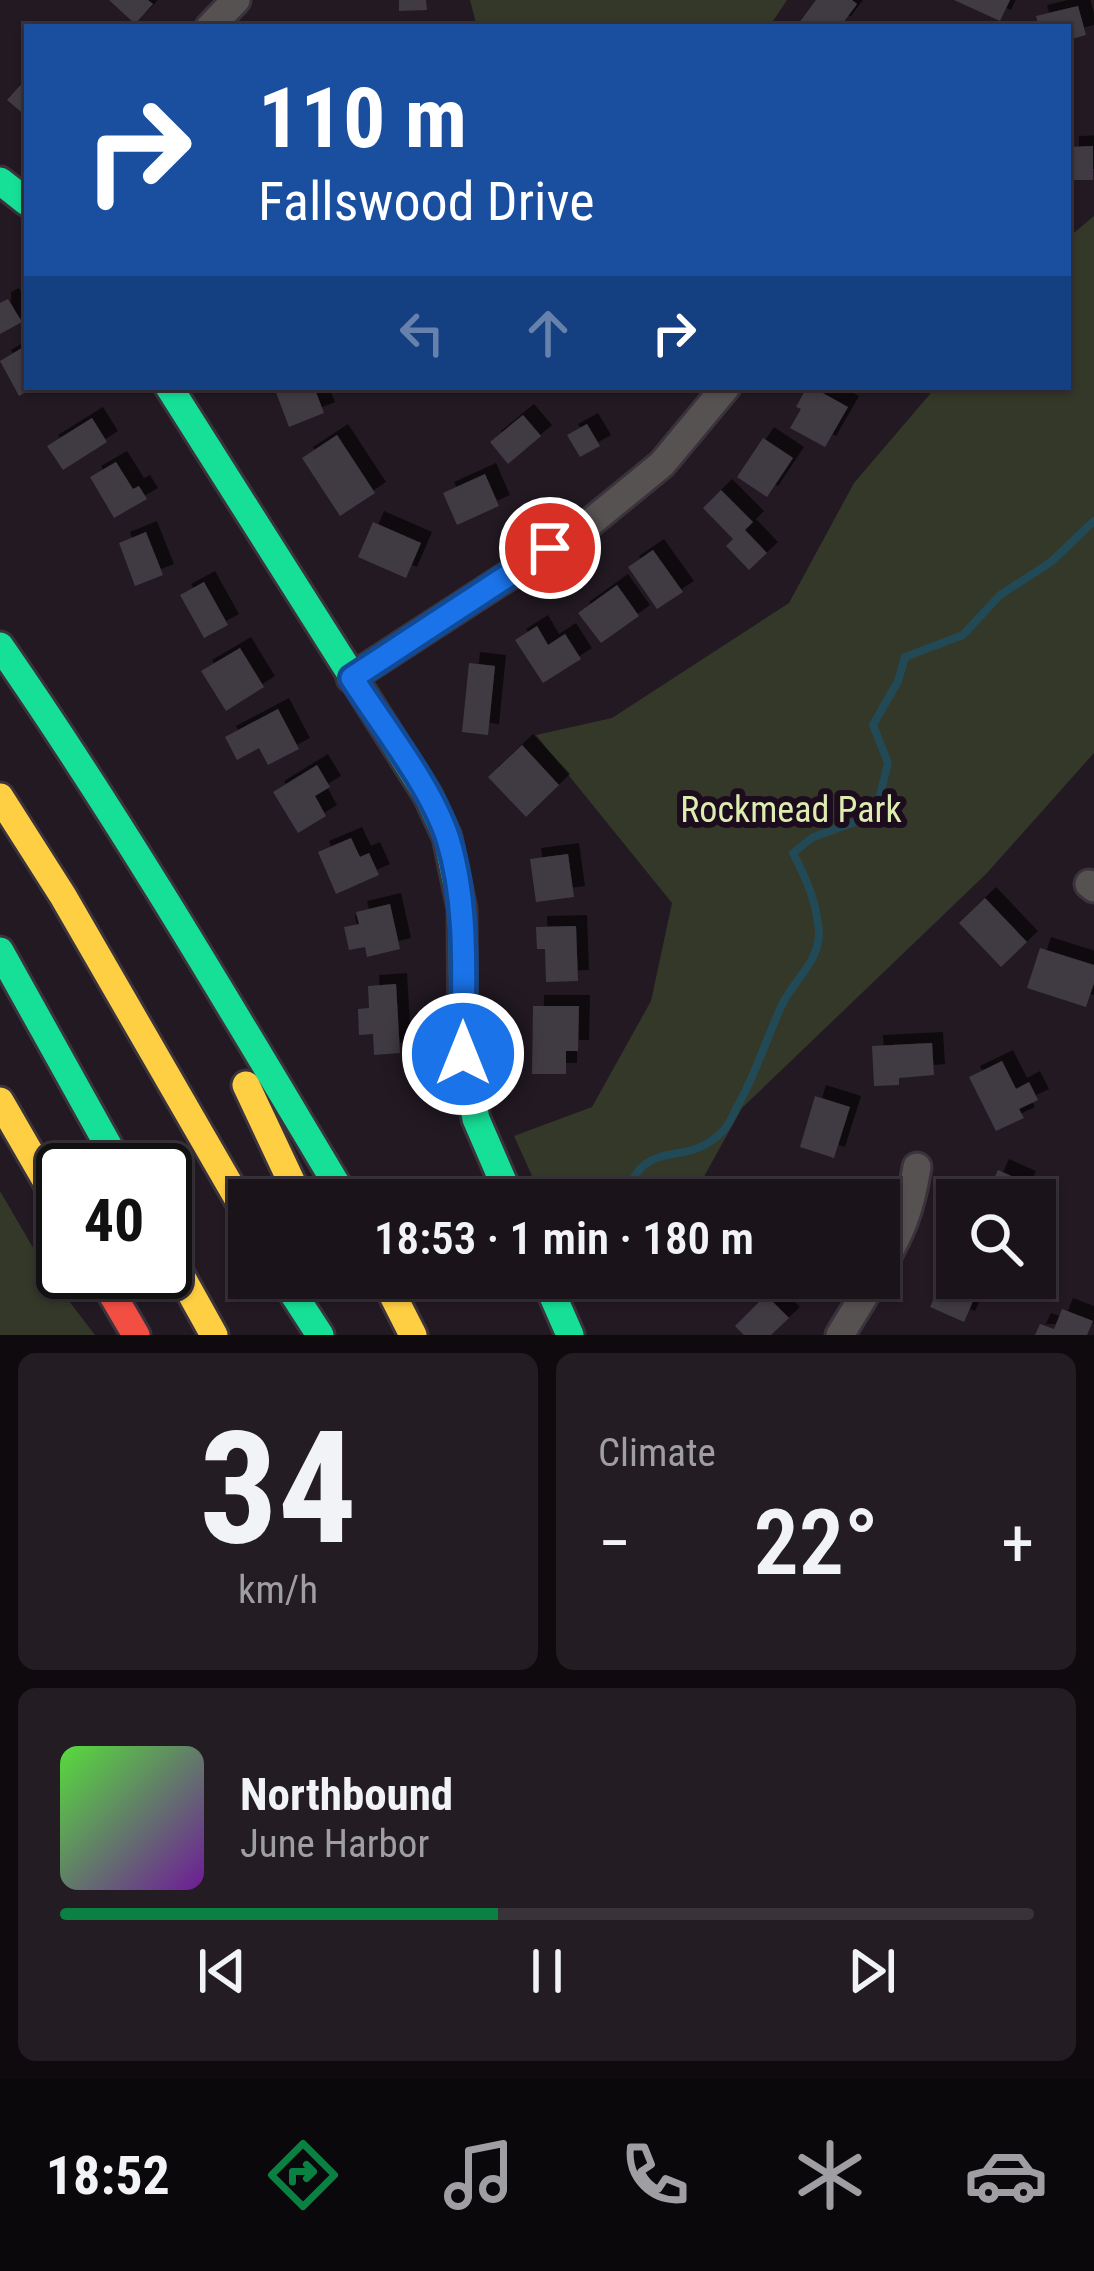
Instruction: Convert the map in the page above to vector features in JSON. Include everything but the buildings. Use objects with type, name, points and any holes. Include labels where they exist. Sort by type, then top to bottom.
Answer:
[{"type":"main road","points":[[0,181],[24,200]]},
{"type":"main road","points":[[171,390],[428,796],[447,838],[463,909],[463,1054],[476,1119],[502,1179]]},
{"type":"main road","points":[[0,646],[134,847],[333,1179]]},
{"type":"main road","points":[[0,797],[63,896],[228,1182]]},
{"type":"main road","points":[[134,847],[290,1179]]},
{"type":"main road","points":[[0,951],[107,1143]]},
{"type":"main road","points":[[0,1101],[36,1163]]},
{"type":"main road","points":[[192,1295],[214,1335]]},
{"type":"main road","points":[[115,1299],[136,1335]]},
{"type":"main road","points":[[297,1299],[320,1335]]},
{"type":"main road","points":[[330,1299],[340,1335]]},
{"type":"main road","points":[[394,1299],[412,1335]]},
{"type":"main road","points":[[554,1299],[570,1335]]},
{"type":"street","points":[[214,24],[236,0]]},
{"type":"street","points":[[352,678],[591,522],[662,464],[724,390]]},
{"type":"street","points":[[900,1233],[912,1202],[917,1167]]},
{"type":"street","points":[[839,1335],[861,1299]]},
{"type":"green space","points":[[470,0],[787,0],[771,24],[476,24]]},
{"type":"green space","name":"Rockmead Park","points":[[1094,216],[1094,753],[986,874],[742,1108],[703,1179],[533,1179],[514,1136],[592,1107],[651,1001],[672,903],[536,735],[612,718],[789,603],[854,483],[933,390],[1071,390],[1071,235]]},
{"type":"green space","points":[[0,1191],[36,1253],[36,1299],[67,1299],[95,1335],[0,1335]]},
{"type":"waterway","points":[[633,1179],[654,1159],[708,1143],[731,1120],[782,1005],[811,962],[818,942],[813,901],[793,853],[813,837],[875,815],[888,763],[873,725],[898,681],[905,657],[963,635],[1000,595],[1051,562],[1094,521]]},
{"type":"traffic: fast","points":[[0,181],[24,200]]},
{"type":"traffic: fast","points":[[171,390],[428,796],[447,837],[462,909],[463,1053],[476,1119],[502,1179]]},
{"type":"traffic: fast","points":[[0,646],[134,851],[333,1179]]},
{"type":"traffic: fast","points":[[0,951],[107,1143]]},
{"type":"traffic: fast","points":[[297,1299],[320,1335]]},
{"type":"traffic: fast","points":[[554,1299],[570,1335]]},
{"type":"traffic: slow","points":[[0,797],[63,896],[228,1182]]},
{"type":"traffic: slow","points":[[246,1085],[290,1179]]},
{"type":"traffic: slow","points":[[0,1101],[36,1163]]},
{"type":"traffic: slow","points":[[192,1295],[214,1335]]},
{"type":"traffic: slow","points":[[395,1299],[413,1335]]},
{"type":"traffic: jam","points":[[115,1299],[136,1335]]},
{"type":"route","points":[[463,1054],[463,909],[447,838],[428,796],[352,678],[550,548]]}]
